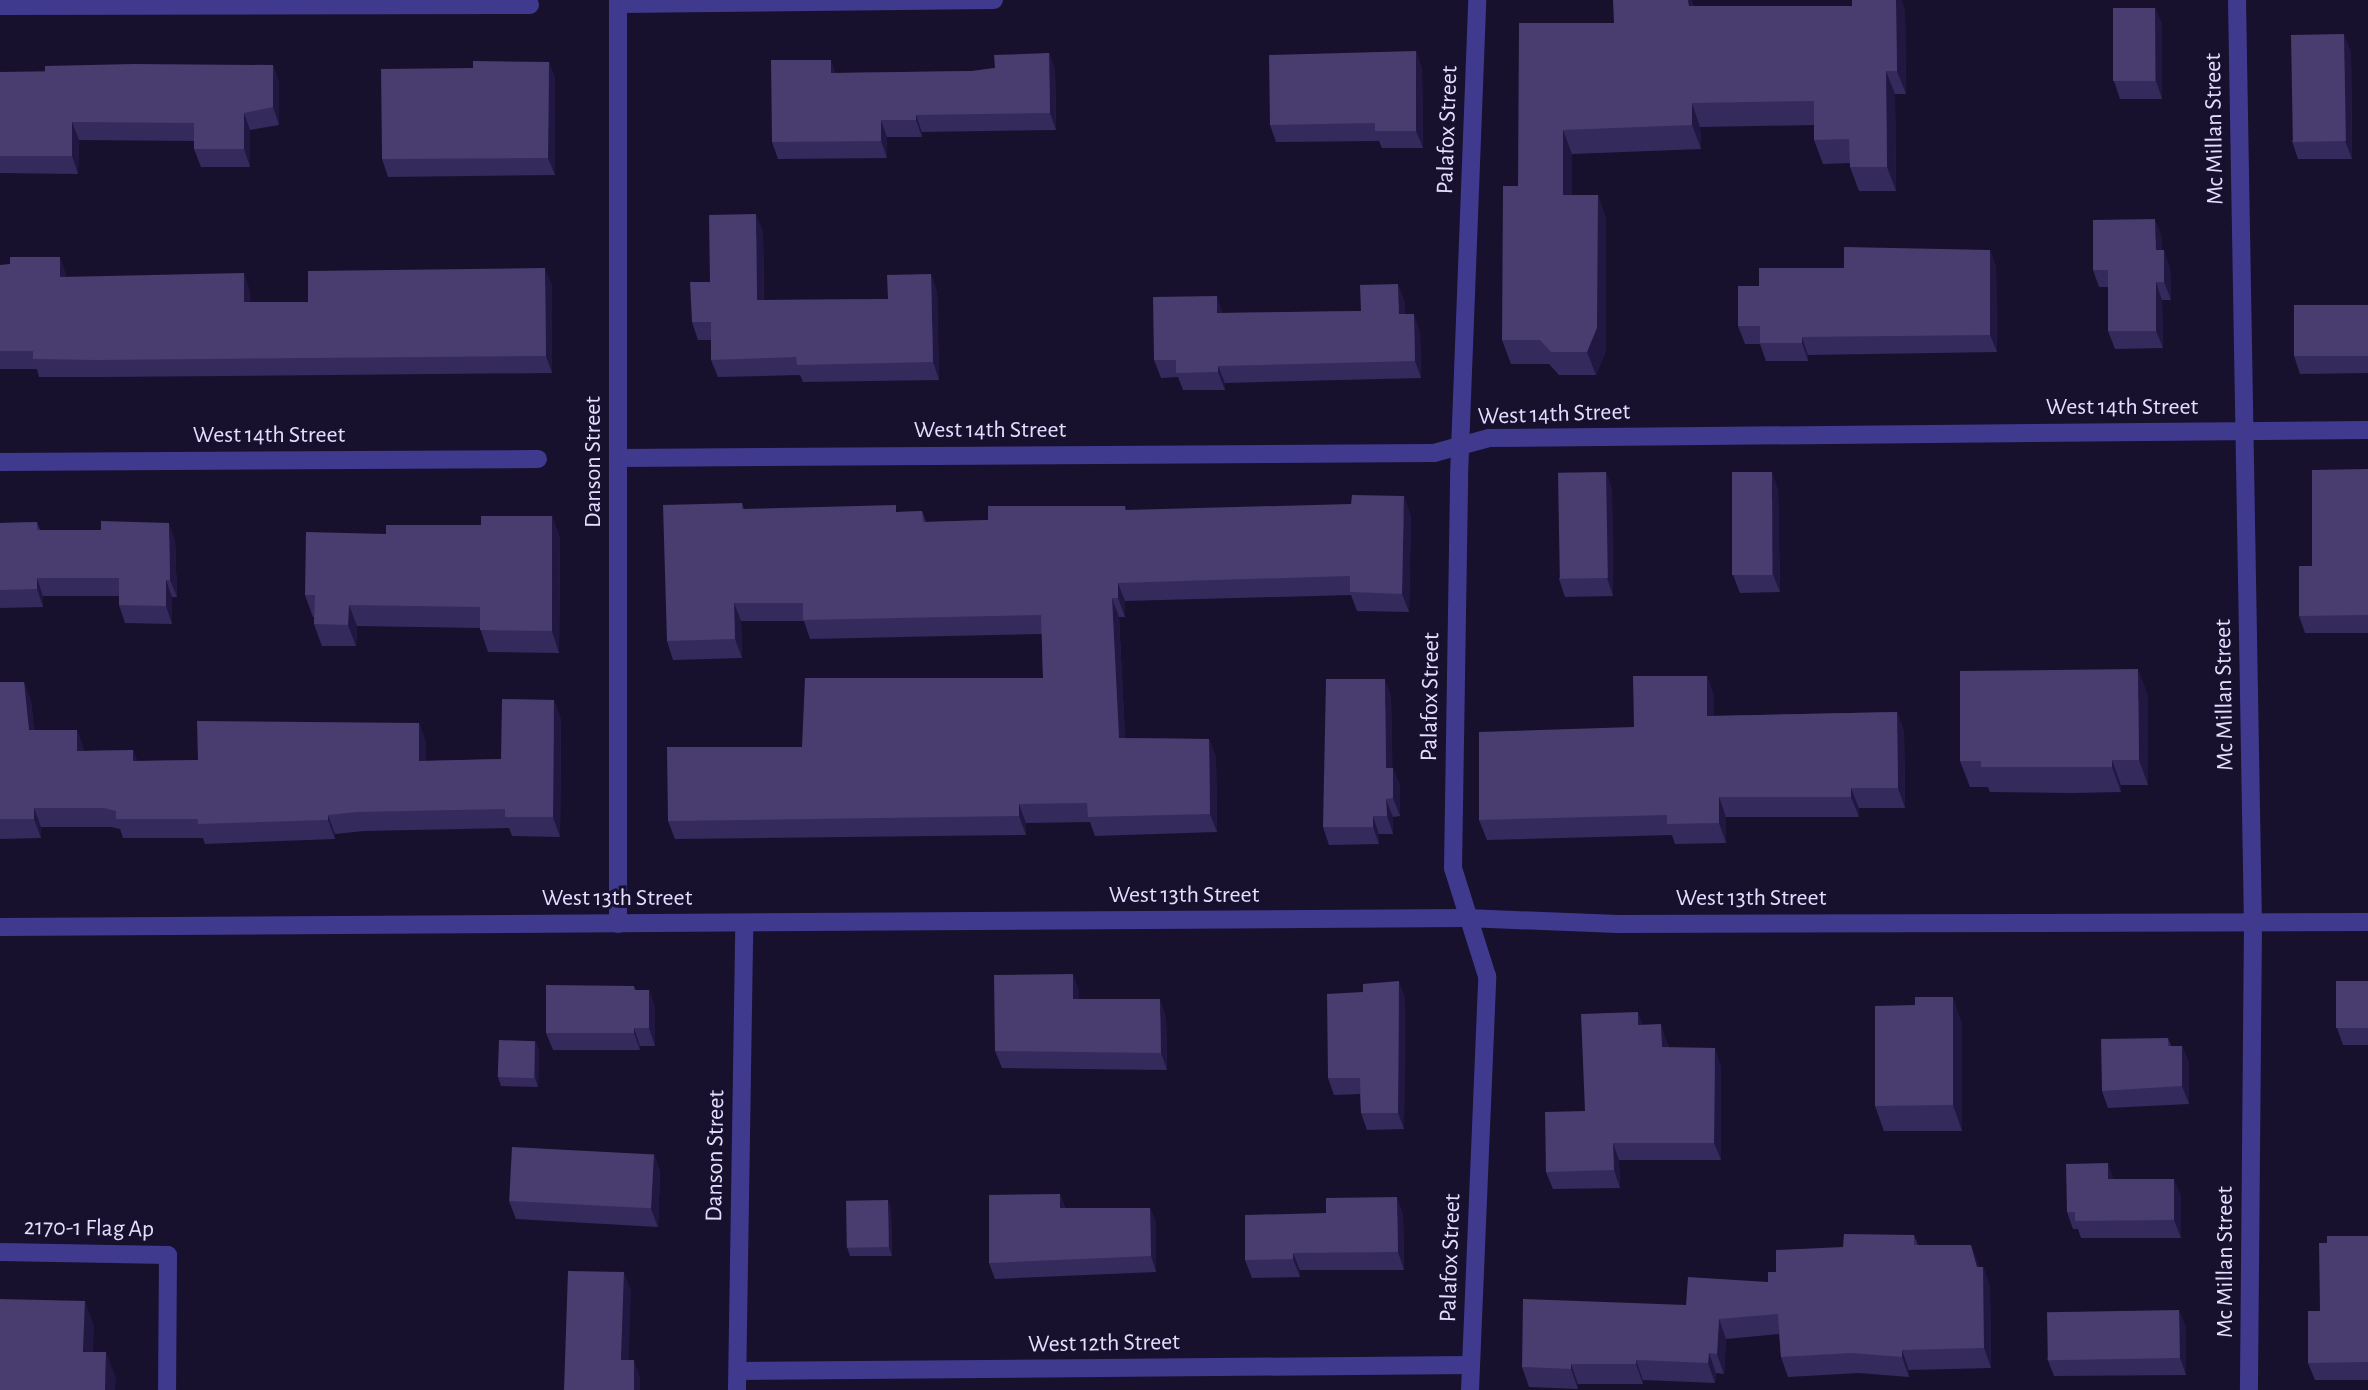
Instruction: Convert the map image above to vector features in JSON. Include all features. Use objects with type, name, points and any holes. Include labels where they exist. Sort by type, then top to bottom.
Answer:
[{"type":"street","points":[[618,2],[994,0]]},
{"type":"street","name":"Palafox Street","points":[[1470,1390],[1487,976],[1466,918],[1453,868],[1462,444],[1477,0]]},
{"type":"street","name":"Mc Millan Street","points":[[2237,0],[2253,923],[2249,1390]]},
{"type":"street","name":"Danson Street","points":[[618,2],[618,924]]},
{"type":"street","points":[[0,6],[530,5]]},
{"type":"street","name":"West 14th Street","points":[[618,458],[1434,453],[1489,438],[2368,430]]},
{"type":"street","name":"West 14th Street","points":[[0,462],[538,459]]},
{"type":"street","name":"West 13th Street","points":[[0,927],[1466,918],[1618,924],[2368,922]]},
{"type":"street","name":"Danson Street","points":[[737,1390],[744,923]]},
{"type":"street","name":"2170-1 Flag Ap","points":[[0,1252],[168,1255],[167,1390]]},
{"type":"street","name":"West 12th Street","points":[[738,1371],[1471,1365]]},
{"type":"building","points":[[1613,0],[1688,0],[1689,6],[1852,6],[1852,0],[1896,0],[1897,71],[1886,71],[1887,167],[1850,167],[1849,139],[1814,140],[1814,101],[1692,103],[1692,125],[1563,130],[1563,195],[1598,195],[1597,328],[1587,352],[1551,352],[1540,340],[1502,340],[1503,186],[1518,186],[1519,23],[1614,23]]},
{"type":"building","points":[[2113,8],[2155,8],[2155,81],[2113,81]]},
{"type":"building","points":[[2344,34],[2346,141],[2293,142],[2291,35]]},
{"type":"building","points":[[1416,51],[1416,131],[1375,131],[1375,123],[1270,125],[1269,55]]},
{"type":"building","points":[[1049,53],[1050,113],[916,115],[916,120],[881,120],[881,141],[772,142],[771,60],[831,60],[831,73],[972,71],[995,68],[994,55]]},
{"type":"building","points":[[473,61],[549,62],[548,158],[382,159],[381,69],[473,68]]},
{"type":"building","points":[[273,65],[273,107],[244,113],[244,149],[194,149],[194,123],[72,122],[72,156],[0,156],[0,72],[45,72],[45,66]]},
{"type":"building","points":[[756,214],[757,300],[888,299],[887,275],[931,274],[933,362],[797,365],[796,357],[711,360],[711,322],[692,322],[690,282],[710,282],[709,215]]},
{"type":"building","points":[[2155,219],[2156,250],[2164,250],[2164,282],[2156,282],[2156,331],[2108,331],[2108,270],[2093,270],[2093,220]]},
{"type":"building","points":[[1844,247],[1990,250],[1990,335],[1802,337],[1802,343],[1760,343],[1760,326],[1738,326],[1738,286],[1759,286],[1759,268],[1844,268]]},
{"type":"building","points":[[10,257],[60,257],[60,277],[244,273],[244,302],[308,302],[308,271],[545,268],[546,356],[33,359],[33,351],[0,351],[0,265],[10,264]]},
{"type":"building","points":[[1398,284],[1399,314],[1414,314],[1415,361],[1218,366],[1218,372],[1176,373],[1176,360],[1154,360],[1153,297],[1217,296],[1217,313],[1361,311],[1360,285]]},
{"type":"building","points":[[2294,305],[2368,305],[2368,356],[2294,356]]},
{"type":"building","points":[[2368,469],[2368,615],[2299,616],[2299,566],[2312,566],[2312,470]]},
{"type":"building","points":[[1606,472],[1608,578],[1560,579],[1558,473]]},
{"type":"building","points":[[1732,472],[1772,472],[1772,575],[1732,575]]},
{"type":"building","points":[[1352,495],[1404,496],[1402,594],[1350,592],[1350,576],[1118,583],[1118,598],[1112,598],[1119,738],[1209,739],[1210,814],[1088,817],[1087,803],[1019,804],[1019,816],[668,821],[667,747],[802,747],[805,678],[1043,678],[1041,615],[803,620],[803,603],[734,603],[735,639],[667,641],[663,505],[742,503],[742,509],[896,505],[896,512],[922,511],[923,522],[988,520],[988,506],[1125,506],[1125,510],[1351,504]]},
{"type":"building","points":[[481,516],[552,516],[552,631],[480,630],[480,607],[349,605],[348,625],[314,624],[315,595],[305,595],[306,532],[386,534],[386,525],[481,525]]},
{"type":"building","points":[[101,521],[169,523],[170,580],[166,580],[166,606],[119,605],[119,578],[37,578],[37,589],[0,590],[0,523],[37,522],[37,530],[101,530]]},
{"type":"building","points":[[2138,669],[2139,760],[2112,760],[2112,767],[1981,767],[1981,761],[1960,761],[1960,671]]},
{"type":"building","points":[[1633,676],[1707,676],[1707,716],[1897,712],[1898,788],[1851,788],[1851,797],[1719,797],[1719,823],[1667,824],[1667,815],[1479,820],[1479,732],[1634,727]]},
{"type":"building","points":[[1326,679],[1385,679],[1386,768],[1393,768],[1393,798],[1386,799],[1387,816],[1373,816],[1373,827],[1323,827]]},
{"type":"building","points":[[0,682],[24,682],[29,730],[77,730],[77,751],[133,750],[133,761],[198,760],[197,721],[419,723],[419,761],[501,759],[502,699],[554,700],[553,817],[505,817],[505,809],[357,812],[328,815],[328,820],[198,824],[198,819],[116,819],[116,811],[104,808],[34,808],[34,819],[0,819]]},
{"type":"building","points":[[1073,974],[1073,999],[1160,999],[1161,1053],[995,1051],[994,975]]},
{"type":"building","points":[[1399,981],[1398,1113],[1361,1113],[1360,1078],[1328,1078],[1327,994],[1363,992],[1363,984]]},
{"type":"building","points":[[2336,981],[2368,981],[2368,1028],[2336,1028]]},
{"type":"building","points":[[546,985],[634,986],[634,990],[649,990],[649,1028],[634,1028],[634,1033],[546,1033]]},
{"type":"building","points":[[1915,997],[1953,997],[1953,1105],[1875,1106],[1875,1006],[1915,1005]]},
{"type":"building","points":[[1638,1012],[1638,1025],[1661,1024],[1662,1047],[1715,1048],[1714,1143],[1613,1143],[1614,1170],[1546,1172],[1545,1112],[1585,1111],[1581,1014]]},
{"type":"building","points":[[2168,1038],[2168,1046],[2182,1046],[2182,1086],[2102,1091],[2101,1039]]},
{"type":"building","points":[[499,1040],[535,1041],[534,1078],[498,1077]]},
{"type":"building","points":[[512,1147],[654,1154],[651,1208],[509,1201]]},
{"type":"building","points":[[2108,1163],[2108,1179],[2174,1179],[2174,1220],[2075,1221],[2075,1212],[2067,1212],[2066,1164]]},
{"type":"building","points":[[1060,1194],[1060,1208],[1150,1208],[1151,1256],[989,1263],[989,1195]]},
{"type":"building","points":[[1397,1197],[1398,1252],[1293,1253],[1293,1259],[1245,1260],[1245,1215],[1326,1213],[1326,1198]]},
{"type":"building","points":[[888,1200],[889,1247],[847,1248],[846,1201]]},
{"type":"building","points":[[1844,1234],[1914,1235],[1914,1245],[1971,1245],[1977,1267],[1983,1267],[1984,1348],[1902,1350],[1902,1357],[1851,1353],[1781,1357],[1778,1314],[1719,1319],[1717,1354],[1709,1353],[1708,1363],[1636,1360],[1636,1364],[1571,1364],[1571,1369],[1522,1367],[1523,1299],[1686,1305],[1688,1277],[1768,1282],[1768,1272],[1776,1272],[1776,1250],[1843,1247]]},
{"type":"building","points":[[2327,1236],[2368,1236],[2368,1362],[2308,1363],[2308,1311],[2320,1311],[2319,1243],[2327,1243]]},
{"type":"building","points":[[568,1271],[624,1272],[621,1360],[634,1360],[634,1390],[564,1390]]},
{"type":"building","points":[[0,1299],[85,1301],[83,1352],[106,1352],[105,1390],[0,1390]]},
{"type":"building","points":[[2179,1310],[2180,1358],[2048,1360],[2047,1312]]}]
